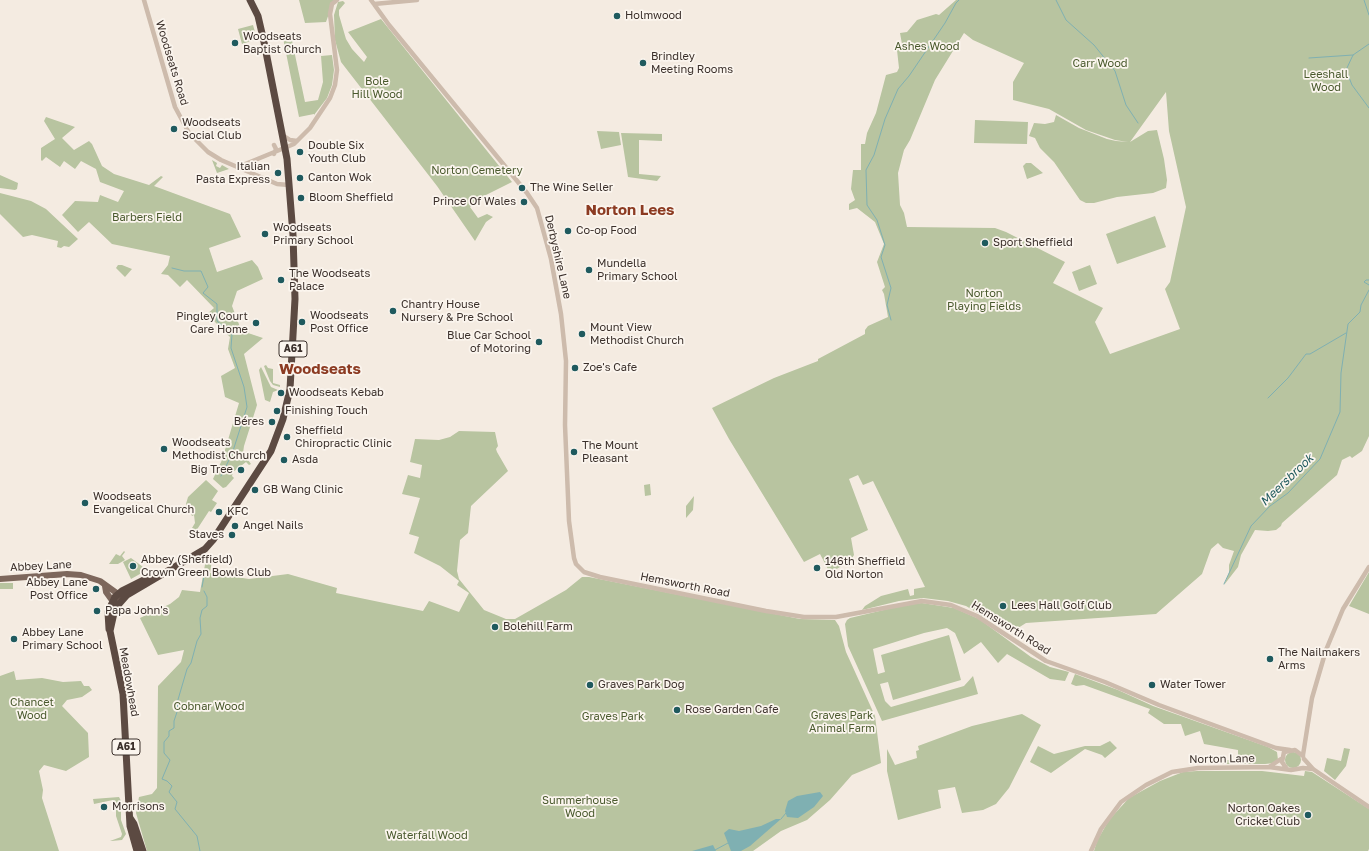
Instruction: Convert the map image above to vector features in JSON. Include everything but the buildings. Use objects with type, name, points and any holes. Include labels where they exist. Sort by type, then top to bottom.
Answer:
[{"type":"highway","name":"A61","points":[[110,631],[108,618],[113,600],[150,577],[158,576],[205,549],[214,540],[268,455],[281,425],[290,390],[294,321],[293,235],[286,148],[263,36],[258,16],[250,0]]},
{"type":"highway","name":"Meadowhead","points":[[119,597],[110,631],[124,706],[130,831],[137,851]]},
{"type":"highway","name":"Meadowhead","points":[[130,818],[134,824],[143,851]]},
{"type":"main road","name":"Abbey Lane","points":[[0,579],[73,574],[93,578],[119,597]]},
{"type":"main road","points":[[105,586],[106,592],[113,600]]},
{"type":"street","name":"Woodseats Road","points":[[144,0],[175,107],[194,139],[208,152],[221,160],[278,184],[289,185]]},
{"type":"street","points":[[238,168],[274,154],[298,141],[315,122],[335,88],[337,62],[330,27],[330,14],[332,4],[337,0]]},
{"type":"street","name":"Derbyshire Lane","points":[[371,0],[389,25],[527,193],[537,208],[551,259],[561,314],[566,361],[565,425],[569,521],[574,558],[576,564],[584,572]]},
{"type":"street","points":[[374,4],[417,0]]},
{"type":"street","points":[[284,136],[290,140],[298,141]]},
{"type":"street","points":[[274,145],[276,149],[274,154]]},
{"type":"street","points":[[1301,768],[1304,757],[1303,744],[1317,679],[1326,650],[1343,609],[1369,567]]},
{"type":"street","name":"Hemsworth Road","points":[[584,572],[600,577],[804,617],[836,617],[922,602],[951,605],[977,616],[1046,661],[1105,682],[1159,705],[1276,748],[1292,750]]},
{"type":"street","points":[[1281,758],[1284,752],[1292,750],[1303,744]]},
{"type":"street","points":[[1276,748],[1283,765],[1287,769],[1313,769]]},
{"type":"street","points":[[1292,750],[1304,757],[1313,769],[1369,807]]},
{"type":"street","name":"Norton Lane","points":[[1269,767],[1281,758]]},
{"type":"street","name":"Norton Lane","points":[[1091,851],[1101,829],[1121,802],[1160,778],[1187,768],[1269,767],[1287,769]]},
{"type":"green space","points":[[299,0],[335,0],[326,22],[305,23]]},
{"type":"green space","points":[[956,0],[1369,0],[1369,436],[1362,451],[1352,458],[1350,456],[1342,460],[1337,475],[1282,523],[1281,526],[1276,530],[1255,530],[1241,555],[1238,567],[1224,585],[1229,573],[1229,565],[1234,551],[1223,548],[1218,543],[1211,549],[1202,574],[1156,614],[1026,623],[1010,633],[991,612],[996,624],[966,606],[948,601],[923,598],[899,601],[862,610],[865,606],[881,596],[908,589],[910,596],[914,595],[914,589],[925,587],[873,481],[863,485],[858,475],[849,479],[868,530],[851,538],[854,555],[850,561],[830,573],[820,554],[804,562],[729,439],[712,408],[774,378],[818,361],[818,359],[865,334],[865,330],[868,326],[888,317],[882,290],[885,287],[877,262],[884,244],[875,222],[857,208],[849,210],[849,204],[855,200],[851,189],[853,170],[861,170],[861,144],[865,144],[867,133],[876,113],[886,75],[897,72],[899,68],[897,50],[902,44],[900,33],[907,32],[917,20],[936,14],[939,15]],"holes":[[[964,33],[973,40],[1024,63],[1013,82],[1013,100],[1049,109],[1086,130],[1115,140],[1128,142],[1107,139],[1079,128],[1056,115],[1054,122],[1045,124],[1034,123],[1029,136],[1035,138],[1040,148],[1054,162],[1080,200],[1086,203],[1094,203],[1117,197],[1153,193],[1166,188],[1167,180],[1164,159],[1157,130],[1148,131],[1130,142],[1166,92],[1169,131],[1186,207],[1170,282],[1165,289],[1180,329],[1110,354],[1095,322],[1103,308],[1053,283],[1065,262],[1006,232],[995,228],[907,227],[904,213],[900,205],[898,173],[904,150],[910,140],[935,80]]]},
{"type":"green space","name":"Norton Cemetery","points":[[343,1],[345,3],[339,10],[339,15],[346,39],[352,49],[364,62],[367,57],[348,32],[381,19],[512,182],[478,199],[470,207],[478,218],[487,214],[493,217],[486,222],[475,241],[437,186],[341,62],[335,40],[334,15],[338,2]]},
{"type":"green space","points":[[253,25],[257,39],[242,44],[238,29]]},
{"type":"green space","points":[[291,36],[305,102],[318,100],[323,82],[321,56],[332,55],[334,70],[332,85],[327,98],[314,115],[299,117],[283,38]]},
{"type":"green space","name":"Barbers Field","points":[[46,117],[75,127],[62,138],[74,150],[89,141],[92,144],[102,166],[114,174],[149,185],[161,176],[163,177],[154,186],[230,214],[241,237],[209,248],[217,272],[252,260],[258,267],[263,279],[237,291],[232,306],[240,327],[248,333],[263,338],[244,354],[257,405],[243,453],[251,464],[249,465],[246,462],[233,472],[232,476],[234,478],[226,487],[223,488],[213,479],[222,460],[239,403],[225,397],[221,376],[235,368],[228,349],[230,337],[207,314],[214,308],[187,280],[180,287],[168,275],[161,274],[168,265],[170,256],[112,244],[89,222],[78,232],[62,215],[75,201],[98,202],[100,195],[118,202],[124,191],[100,182],[96,169],[81,161],[75,169],[64,161],[60,167],[46,157],[42,161],[41,148],[55,139],[44,121]]},
{"type":"green space","points":[[975,120],[1028,122],[1027,144],[974,143]]},
{"type":"green space","points":[[597,131],[619,132],[621,145],[601,149]]},
{"type":"green space","points":[[621,133],[662,134],[662,141],[639,140],[639,174],[661,176],[657,181],[628,177]]},
{"type":"green space","points":[[212,160],[217,163],[216,166],[220,168],[222,165],[229,169],[217,173]]},
{"type":"green space","points":[[1026,163],[1031,163],[1043,173],[1027,179],[1023,166]]},
{"type":"green space","points":[[0,175],[18,183],[17,189],[0,188]]},
{"type":"green space","points":[[0,193],[31,201],[46,209],[78,239],[69,247],[64,246],[61,248],[57,247],[58,241],[32,235],[23,237],[0,214]]},
{"type":"green space","points":[[1155,216],[1166,247],[1117,264],[1106,234]]},
{"type":"green space","points":[[118,265],[132,269],[125,277],[116,268]]},
{"type":"green space","points":[[1090,265],[1097,284],[1079,291],[1072,272]]},
{"type":"green space","points":[[266,365],[268,368],[273,369],[273,383],[280,385],[280,387],[273,385],[270,381],[264,366]]},
{"type":"green space","points":[[261,367],[271,387],[278,390],[273,392],[270,402],[265,400],[259,370]]},
{"type":"green space","name":"Graves Park","points":[[459,431],[495,432],[498,446],[496,449],[497,452],[508,471],[471,506],[468,533],[460,540],[457,571],[459,579],[484,610],[506,619],[515,619],[566,590],[582,577],[589,577],[800,619],[835,620],[839,626],[846,652],[875,716],[881,763],[852,775],[830,800],[807,820],[781,831],[753,851],[147,851],[136,813],[139,797],[152,794],[157,788],[158,686],[181,662],[184,650],[158,655],[140,618],[170,604],[179,597],[182,590],[200,592],[206,559],[212,560],[210,573],[249,579],[288,574],[337,588],[336,593],[423,611],[429,601],[459,612],[469,593],[457,585],[459,581],[440,566],[414,553],[419,537],[409,534],[420,498],[402,494],[408,475],[420,478],[422,465],[410,462],[415,439],[439,440],[450,437]]},
{"type":"green space","points":[[206,480],[218,491],[212,500],[217,503],[211,512],[209,511],[196,531],[192,528],[195,523],[194,515],[192,516],[186,504],[188,497]]},
{"type":"green space","points":[[650,484],[651,495],[645,496],[644,485]]},
{"type":"green space","points":[[694,496],[693,510],[686,518],[686,506]]},
{"type":"green space","points":[[124,551],[125,552],[122,556],[125,560],[118,564],[109,564],[116,554],[120,556]]},
{"type":"green space","name":"Abbey (Sheffield) Crown Green Bowls Club","points":[[131,558],[147,570],[131,579],[123,562]]},
{"type":"green space","points":[[1369,572],[1369,614],[1349,606]]},
{"type":"green space","points":[[0,583],[13,583],[13,589],[0,589]]},
{"type":"green space","points":[[922,603],[954,608],[979,619],[1031,657],[1050,667],[1069,672],[1065,681],[1050,679],[1007,654],[998,663],[981,642],[964,654],[955,633],[947,628],[924,633],[873,649],[878,674],[885,672],[881,655],[949,635],[961,680],[893,700],[888,682],[880,684],[885,701],[891,707],[964,686],[973,676],[978,694],[882,721],[848,646],[845,624],[850,618],[909,604]]},
{"type":"green space","name":"Chancet Wood","points":[[14,671],[16,680],[42,678],[63,682],[81,681],[84,686],[89,686],[92,690],[82,697],[67,700],[62,706],[88,733],[89,757],[66,771],[44,765],[39,771],[43,790],[42,798],[59,851],[0,851],[0,676]]},
{"type":"green space","points":[[1075,674],[1118,690],[1153,706],[1268,747],[1277,752],[1278,760],[1274,763],[1265,764],[1222,764],[1222,760],[1238,760],[1238,750],[1204,744],[1200,731],[1185,736],[1181,724],[1164,724],[1148,713],[1150,709],[1084,685],[1076,686],[1071,684]]},
{"type":"green space","points":[[1022,714],[1041,725],[1009,788],[996,804],[983,810],[962,813],[955,787],[938,790],[941,808],[898,820],[887,771],[887,749],[895,765],[917,758],[916,751],[919,750],[918,746],[972,726]]},
{"type":"green space","points":[[1110,741],[1117,748],[1105,758],[1102,755],[1085,749],[1051,773],[1030,762],[1038,746],[1054,754],[1085,746],[1100,746]]},
{"type":"green space","points":[[1344,748],[1350,749],[1346,766],[1335,780],[1324,771],[1327,758],[1341,761]]},
{"type":"green space","points":[[1293,752],[1299,754],[1301,760],[1299,766],[1293,768],[1287,766],[1285,760],[1287,754]]},
{"type":"green space","points":[[1262,771],[1304,776],[1305,771],[1312,772],[1369,809],[1369,849],[1368,851],[1094,851],[1097,841],[1109,820],[1129,798],[1160,781],[1183,772]]},
{"type":"green space","points":[[119,797],[121,801],[121,820],[126,834],[122,840],[110,841],[121,837],[122,834],[113,800],[94,804],[93,799]]},
{"type":"water","points":[[820,792],[823,796],[814,807],[798,818],[787,817],[785,811],[788,801],[797,796]]},
{"type":"water","points":[[776,819],[781,819],[750,846],[741,851],[731,851],[724,833],[729,829],[739,831],[761,826]]},
{"type":"water","points":[[713,845],[716,851],[692,851]]},
{"type":"waterway","points":[[891,320],[887,305],[891,288],[881,257],[885,245],[877,220],[867,205],[866,170],[874,155],[885,119],[898,89],[909,76],[959,0]]},
{"type":"waterway","points":[[1056,0],[1066,20],[1094,45],[1115,71],[1126,105],[1138,123]]},
{"type":"waterway","name":"Meersbrook","points":[[1364,0],[1369,15]]},
{"type":"waterway","name":"Meersbrook","points":[[1369,44],[1353,55],[1346,70],[1352,85],[1369,108]]},
{"type":"waterway","points":[[1309,58],[1353,55]]},
{"type":"waterway","points":[[172,268],[184,271],[201,271],[208,287],[203,293],[217,304],[217,321],[232,334],[231,348],[244,387],[247,407],[232,454],[221,476]]},
{"type":"waterway","name":"Meersbrook","points":[[1369,280],[1364,282],[1369,285]]},
{"type":"waterway","name":"Meersbrook","points":[[1224,584],[1251,526],[1270,506],[1288,493],[1320,459],[1340,412],[1341,373],[1348,324],[1360,312],[1361,305],[1369,290]]},
{"type":"waterway","name":"Meersbrook","points":[[1268,398],[1288,378],[1306,354],[1310,354],[1346,333]]},
{"type":"waterway","points":[[202,587],[205,571]]},
{"type":"waterway","points":[[200,851],[197,836],[175,809],[177,802],[169,792],[172,786],[167,781],[162,779],[170,760],[164,753],[164,742],[169,736],[169,731],[174,728],[174,721],[178,709],[177,703],[187,669],[191,663],[197,641],[201,634],[200,618],[202,610],[207,606],[207,597],[204,591]]},
{"type":"waterway","points":[[781,819],[786,813]]},
{"type":"waterway","points":[[715,850],[728,843]]},
{"type":"place","name":"Holmwood","points":[[617,16]]},
{"type":"place","name":"Woodseats Baptist Church","points":[[235,43]]},
{"type":"place","name":"Brindley Meeting Rooms","points":[[643,63]]},
{"type":"place","name":"Woodseats Social Club","points":[[174,129]]},
{"type":"place","name":"Double Six Youth Club","points":[[300,152]]},
{"type":"place","name":"Italian Pasta Express","points":[[278,173]]},
{"type":"place","name":"Canton Wok","points":[[300,178]]},
{"type":"place","name":"The Wine Seller","points":[[522,188]]},
{"type":"place","name":"Bloom Sheffield","points":[[301,198]]},
{"type":"place","name":"Prince Of Wales","points":[[524,202]]},
{"type":"place","name":"Co-op Food","points":[[568,231]]},
{"type":"place","name":"Woodseats Primary School","points":[[265,234]]},
{"type":"place","name":"Sport Sheffield","points":[[985,243]]},
{"type":"place","name":"Mundella Primary School","points":[[589,270]]},
{"type":"place","name":"The Woodseats Palace","points":[[281,280]]},
{"type":"place","name":"Chantry House Nursery & Pre School","points":[[393,311]]},
{"type":"place","name":"Woodseats Post Office","points":[[302,322]]},
{"type":"place","name":"Pingley Court Care Home","points":[[256,323]]},
{"type":"place","name":"Mount View Methodist Church","points":[[582,334]]},
{"type":"place","name":"Blue Car School of Motoring","points":[[539,342]]},
{"type":"place","name":"Zoe's Cafe","points":[[575,368]]},
{"type":"place","name":"Woodseats Kebab","points":[[281,393]]},
{"type":"place","name":"Finishing Touch","points":[[277,411]]},
{"type":"place","name":"Béres","points":[[272,422]]},
{"type":"place","name":"Sheffield Chiropractic Clinic","points":[[287,437]]},
{"type":"place","name":"Woodseats Methodist Church","points":[[164,449]]},
{"type":"place","name":"The Mount Pleasant","points":[[574,452]]},
{"type":"place","name":"Asda","points":[[284,460]]},
{"type":"place","name":"Big Tree","points":[[241,470]]},
{"type":"place","name":"GB Wang Clinic","points":[[255,490]]},
{"type":"place","name":"Woodseats Evangelical Church","points":[[85,503]]},
{"type":"place","name":"KFC","points":[[219,512]]},
{"type":"place","name":"Angel Nails","points":[[235,526]]},
{"type":"place","name":"Staves","points":[[232,535]]},
{"type":"place","name":"Abbey (Sheffield) Crown Green Bowls Club","points":[[133,566]]},
{"type":"place","name":"146th Sheffield Old Norton","points":[[817,568]]},
{"type":"place","name":"Abbey Lane Post Office","points":[[96,589]]},
{"type":"place","name":"Lees Hall Golf Club","points":[[1003,606]]},
{"type":"place","name":"Papa John's","points":[[97,611]]},
{"type":"place","name":"Bolehill Farm","points":[[495,627]]},
{"type":"place","name":"Abbey Lane Primary School","points":[[14,639]]},
{"type":"place","name":"The Nailmakers Arms","points":[[1270,659]]},
{"type":"place","name":"Graves Park Dog","points":[[590,685]]},
{"type":"place","name":"Water Tower","points":[[1152,685]]},
{"type":"place","name":"Rose Garden Cafe","points":[[677,710]]},
{"type":"place","name":"Morrisons","points":[[104,807]]},
{"type":"place","name":"Norton Oakes Cricket Club","points":[[1308,815]]},
{"type":"district","name":"Norton Lees","points":[[630,210]]},
{"type":"district","name":"Woodseats","points":[[320,369]]},
{"type":"park label","name":"Ashes Wood","points":[[927,47]]},
{"type":"park label","name":"Carr Wood","points":[[1100,64]]},
{"type":"park label","name":"Leeshall Wood","points":[[1326,81]]},
{"type":"park label","name":"Bole Hill Wood","points":[[377,88]]},
{"type":"park label","name":"Norton Playing Fields","points":[[984,300]]},
{"type":"park label","name":"Cobnar Wood","points":[[209,707]]},
{"type":"park label","name":"Graves Park Animal Farm","points":[[842,722]]},
{"type":"park label","name":"Summerhouse Wood","points":[[580,807]]},
{"type":"park label","name":"Waterfall Wood","points":[[427,836]]}]
